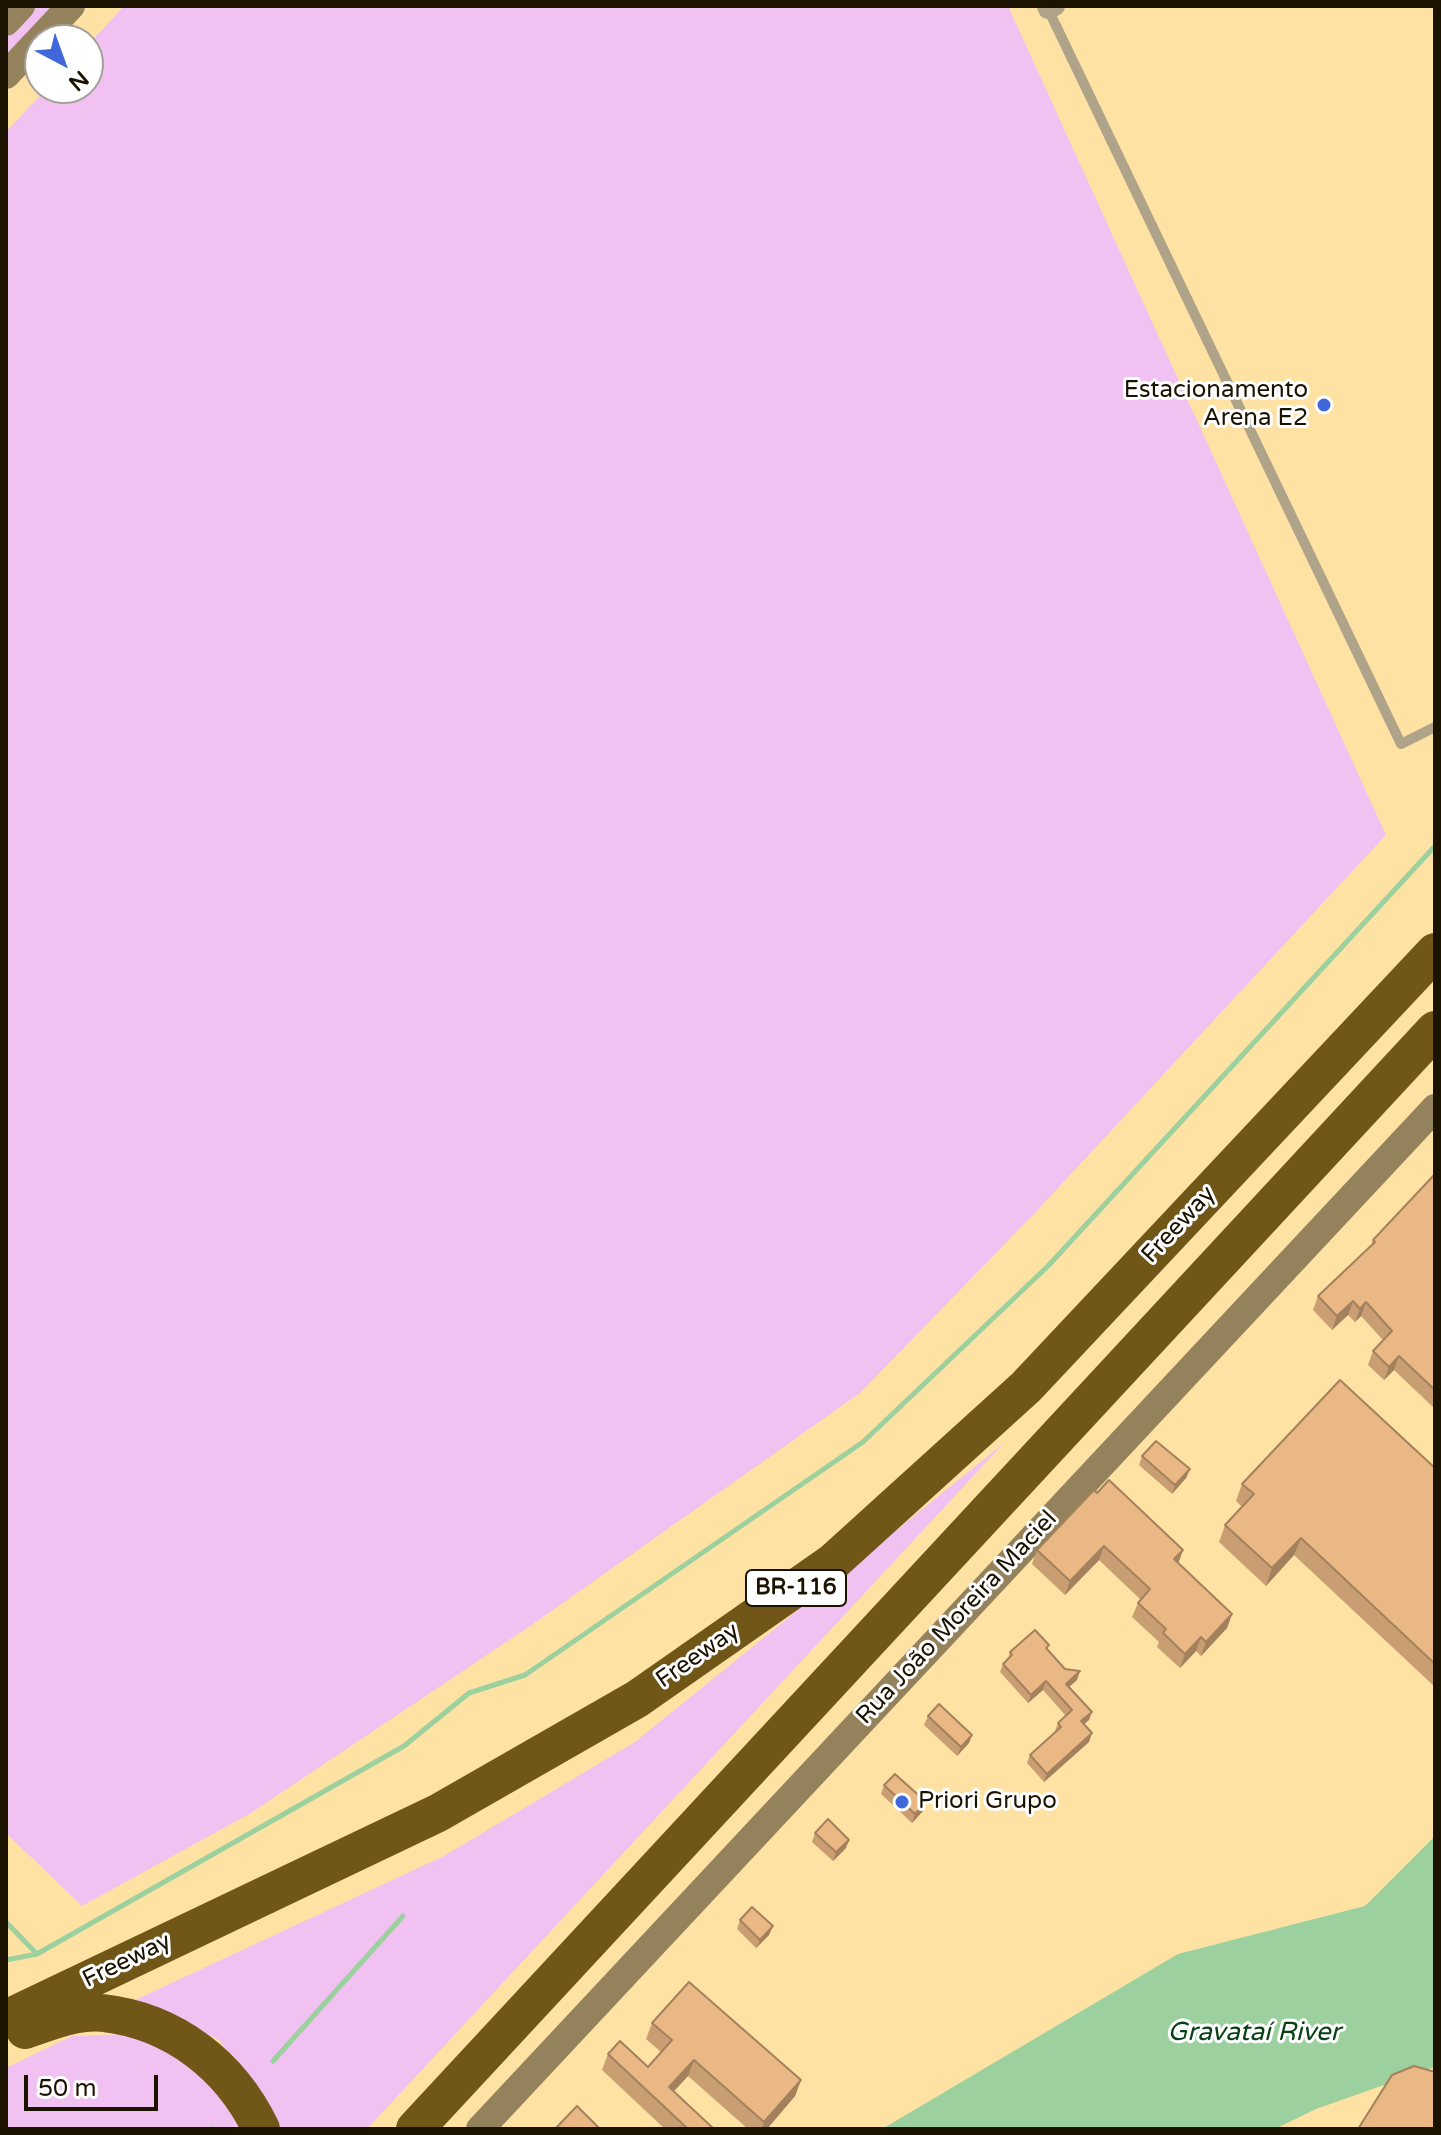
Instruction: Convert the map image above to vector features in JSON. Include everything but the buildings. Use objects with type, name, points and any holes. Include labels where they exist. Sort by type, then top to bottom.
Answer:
[{"type":"highway","name":"Freeway","points":[[6,2019],[438,1813],[637,1699],[833,1562],[1026,1387],[1435,952]]},
{"type":"highway","points":[[415,2129],[1435,1030]]},
{"type":"highway","points":[[6,2037],[61,2018],[101,2013],[144,2023],[177,2036],[205,2054],[236,2087],[261,2129]]},
{"type":"street","points":[[6,22],[21,6]]},
{"type":"street","points":[[6,75],[71,6]]},
{"type":"street","name":"Rua João Moreira Maciel","points":[[480,2129],[1435,1108]]},
{"type":"lane","points":[[1050,7],[1401,744],[1435,727]]},
{"type":"shaded area","points":[[36,6],[62,6],[45,24],[24,24],[24,47],[6,66],[6,38]]},
{"type":"shaded area","points":[[124,6],[1008,6],[1386,835],[1030,1218],[860,1393],[536,1622],[251,1813],[82,1906],[6,1833],[6,132],[32,104],[104,104],[104,28]]},
{"type":"shaded area","points":[[1004,1443],[367,2129],[274,2129],[272,2117],[219,2040],[133,2001],[444,1856],[635,1742]]},
{"type":"shaded area","points":[[124,2034],[199,2062],[250,2129],[6,2129],[6,2068],[72,2036]]},
{"type":"water","name":"Gravataí River","points":[[1435,1836],[1435,2067],[1316,2109],[1275,2129],[882,2129],[1178,1954],[1365,1906]]},
{"type":"waterway","points":[[6,1960],[37,1954],[404,1746],[469,1693],[525,1675],[863,1442],[1048,1266],[1435,846]]},
{"type":"waterway","points":[[273,2061],[403,1916]]},
{"type":"waterway","points":[[6,1922],[37,1954]]},
{"type":"place","name":"Estacionamento Arena E2","points":[[1324,405]]},
{"type":"place","name":"Priori Grupo","points":[[902,1802]]}]
